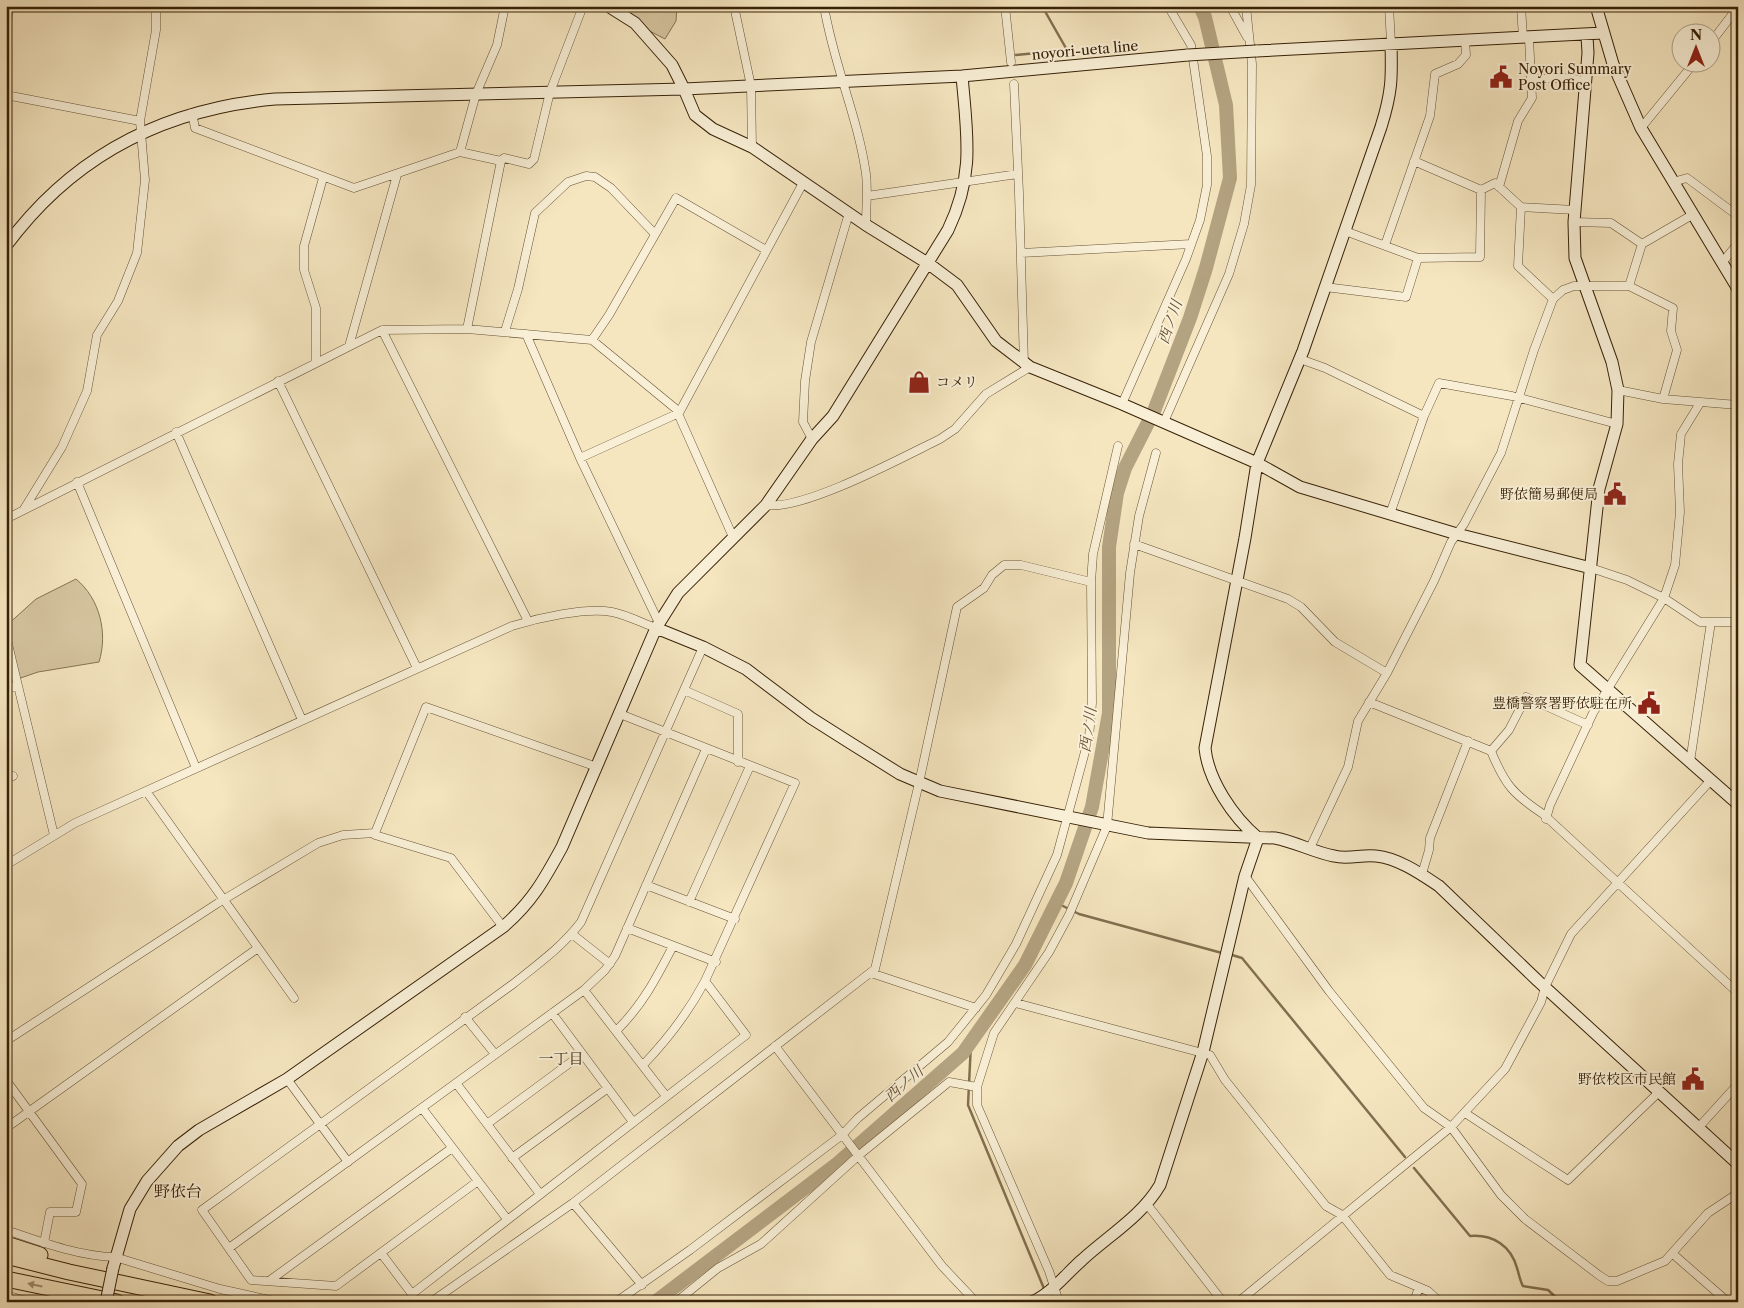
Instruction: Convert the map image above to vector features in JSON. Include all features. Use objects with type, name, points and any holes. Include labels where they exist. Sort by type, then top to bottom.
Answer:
[{"type":"highway","points":[[6,1244],[51,1259],[69,1272]]},
{"type":"highway","points":[[6,1256],[69,1272],[210,1302]]},
{"type":"highway","points":[[6,1279],[117,1302]]},
{"type":"street","points":[[6,27],[10,6]]},
{"type":"street","points":[[24,509],[62,447],[87,391],[97,335],[118,301],[137,252],[146,180],[140,127],[156,30],[156,6]]},
{"type":"street","points":[[460,152],[476,94],[497,45],[505,6]]},
{"type":"street","points":[[192,113],[195,128],[354,188],[397,175],[460,152],[501,161],[504,158],[526,164],[533,162],[550,92],[583,6]]},
{"type":"street","points":[[608,6],[635,23],[672,65],[695,115],[713,129],[752,147],[848,213],[929,264],[957,285],[996,341],[1027,365],[1257,463],[1300,487],[1457,534],[1591,568],[1627,580],[1664,598],[1700,622],[1738,622]]},
{"type":"street","points":[[734,6],[751,86],[752,147]]},
{"type":"street","points":[[824,6],[836,63],[844,82],[866,175],[866,224]]},
{"type":"street","points":[[1005,6],[1011,62]]},
{"type":"street","points":[[1122,404],[1191,244],[1200,220],[1207,185],[1207,156],[1191,45],[1168,6]]},
{"type":"street","points":[[1230,6],[1248,38]]},
{"type":"street","points":[[1164,422],[1229,274],[1244,224],[1251,185],[1252,64],[1246,6]]},
{"type":"street","points":[[1258,838],[1246,828],[1215,781],[1206,760],[1205,748],[1237,582],[1257,463],[1300,359],[1390,99],[1393,72],[1389,6]]},
{"type":"street","points":[[1499,187],[1518,121],[1532,98],[1521,6]]},
{"type":"street","points":[[1596,6],[1613,64],[1641,128],[1738,289]]},
{"type":"street","points":[[1722,28],[1738,7]]},
{"type":"street","name":"noyori-ueta line","points":[[6,246],[42,201],[59,186],[140,127],[239,102],[275,99],[684,89],[844,82],[962,76],[1188,55],[1391,43],[1587,36],[1603,33]]},
{"type":"street","points":[[1587,36],[1586,82],[1575,216],[1575,258],[1583,286],[1612,362],[1618,390],[1617,424],[1599,489],[1580,665],[1738,804]]},
{"type":"street","points":[[1385,245],[1430,116],[1435,74],[1458,64],[1466,55],[1465,40]]},
{"type":"street","points":[[1641,128],[1687,72]]},
{"type":"street","points":[[106,1302],[114,1262],[130,1209],[146,1181],[164,1160],[199,1130],[287,1079],[503,927],[524,909],[544,881],[562,847],[657,625],[678,593],[766,505],[812,439],[833,416],[929,264],[959,207],[965,181],[968,148],[962,76]]},
{"type":"street","points":[[1531,79],[1570,78],[1586,82]]},
{"type":"street","points":[[1014,84],[1027,365]]},
{"type":"street","points":[[6,95],[140,127]]},
{"type":"street","points":[[467,329],[501,161]]},
{"type":"street","points":[[1414,161],[1481,190],[1495,183],[1521,207],[1611,224],[1642,244]]},
{"type":"street","points":[[867,196],[1018,174]]},
{"type":"street","points":[[348,346],[397,175]]},
{"type":"street","points":[[505,331],[518,289],[534,213],[568,182],[586,176],[594,177],[611,188],[654,234]]},
{"type":"street","points":[[316,362],[316,308],[304,270],[304,246],[324,178]]},
{"type":"street","points":[[1673,182],[1687,178],[1738,216]]},
{"type":"street","points":[[580,458],[679,413],[803,182]]},
{"type":"street","points":[[1345,231],[1418,258],[1480,257],[1481,190]]},
{"type":"street","points":[[592,340],[609,315],[676,198],[766,250]]},
{"type":"street","points":[[1521,207],[1518,266],[1553,299]]},
{"type":"street","points":[[812,439],[803,422],[805,381],[811,342],[848,213]]},
{"type":"street","points":[[1629,286],[1642,244],[1692,215]]},
{"type":"street","points":[[1722,263],[1738,243]]},
{"type":"street","points":[[1021,253],[1191,244]]},
{"type":"street","points":[[1325,286],[1406,297],[1418,258]]},
{"type":"street","points":[[1310,848],[1348,767],[1358,721],[1387,673],[1434,581],[1451,542],[1464,524],[1501,453],[1520,399],[1534,350],[1553,299],[1563,290],[1583,286],[1629,286],[1673,308],[1672,331],[1677,350],[1663,399]]},
{"type":"street","points":[[6,519],[382,330],[467,329],[592,340],[679,413],[733,537]]},
{"type":"street","points":[[382,330],[528,621]]},
{"type":"street","points":[[526,334],[580,458],[657,625]]},
{"type":"street","points":[[1300,359],[1325,368],[1424,416]]},
{"type":"street","points":[[766,505],[778,507],[791,504],[838,486],[940,439],[955,429],[986,394],[1027,365]]},
{"type":"street","points":[[278,381],[417,668]]},
{"type":"street","points":[[1390,514],[1424,416],[1439,383],[1520,399],[1617,424]]},
{"type":"street","points":[[1618,390],[1700,404],[1738,405]]},
{"type":"street","points":[[1546,819],[1550,805],[1606,689],[1664,598],[1675,564],[1680,512],[1678,464],[1681,434],[1700,404]]},
{"type":"street","points":[[176,432],[302,720]]},
{"type":"street","points":[[616,1302],[642,1285],[842,1135],[858,1118],[948,1042],[976,1008],[1016,944],[1030,918],[1057,855],[1089,737],[1092,703],[1091,582],[1096,535],[1118,446]]},
{"type":"street","points":[[1059,1302],[977,1104],[976,1086],[994,1034],[1049,952],[1070,915],[1107,826],[1134,544],[1139,516],[1156,453]]},
{"type":"street","points":[[77,482],[196,768]]},
{"type":"street","points":[[1134,544],[1294,603],[1335,642],[1387,673]]},
{"type":"street","points":[[431,1302],[573,1204],[871,973],[878,963],[920,784],[958,607],[984,588],[992,576],[1004,565],[1021,565],[1091,582]]},
{"type":"street","points":[[6,865],[54,836],[146,791],[512,626],[528,621],[581,613],[611,612],[657,625],[756,675],[811,718],[900,774],[940,791],[1068,815],[1107,826],[1148,833],[1293,841],[1336,857],[1376,856],[1388,859],[1422,874],[1438,886],[1738,1164]]},
{"type":"street","points":[[1690,762],[1711,622]]},
{"type":"street","points":[[6,636],[54,836]]},
{"type":"street","points":[[478,1181],[336,1286],[252,1280],[202,1210],[557,950],[572,934],[582,922],[703,647]]},
{"type":"street","points":[[6,688],[18,686]]},
{"type":"street","points":[[684,690],[738,714],[738,762]]},
{"type":"street","points":[[1490,751],[1509,730],[1526,696],[1588,725]]},
{"type":"street","points":[[1369,702],[1490,751],[1502,779],[1509,788],[1543,814],[1546,819],[1738,993]]},
{"type":"street","points":[[375,833],[426,706],[597,767]]},
{"type":"street","points":[[620,714],[795,784],[706,982],[688,1013],[665,1042],[643,1065]]},
{"type":"street","points":[[1422,874],[1429,850],[1430,838],[1468,741]]},
{"type":"street","points":[[229,1248],[584,990],[610,964],[706,749]]},
{"type":"street","points":[[689,902],[750,766]]},
{"type":"street","points":[[1238,1302],[1451,1127],[1505,1069],[1541,1002],[1545,987],[1571,934],[1711,780]]},
{"type":"street","points":[[146,791],[294,998]]},
{"type":"street","points":[[6,1041],[225,900],[327,839],[375,833],[375,835],[451,858],[503,927]]},
{"type":"street","points":[[1035,1301],[1053,1288],[1146,1203],[1160,1185],[1168,1166],[1176,1131],[1202,1052],[1245,876],[1258,838]]},
{"type":"street","points":[[1245,876],[1329,991],[1406,1087],[1424,1108],[1451,1127],[1501,1195],[1525,1219],[1600,1276],[1608,1281],[1617,1281],[1665,1261],[1708,1213],[1738,1193]]},
{"type":"street","points":[[646,885],[735,919]]},
{"type":"street","points":[[627,928],[716,962]]},
{"type":"street","points":[[572,934],[610,964]]},
{"type":"street","points":[[616,1031],[634,1014],[654,984],[673,946]]},
{"type":"street","points":[[6,1128],[258,948]]},
{"type":"street","points":[[871,973],[976,1008]]},
{"type":"street","points":[[381,1253],[412,1294],[746,1035],[706,982]]},
{"type":"street","points":[[584,990],[666,1096]]},
{"type":"street","points":[[1016,1003],[1210,1055],[1225,1080],[1326,1206],[1342,1215],[1390,1274],[1428,1291],[1440,1302]]},
{"type":"street","points":[[552,1013],[632,1122]]},
{"type":"street","points":[[465,1017],[495,1054]]},
{"type":"street","points":[[775,1046],[942,1266],[976,1302]]},
{"type":"street","points":[[487,1124],[582,1054]]},
{"type":"street","points":[[287,1079],[348,1162]]},
{"type":"street","points":[[6,1080],[82,1184],[76,1212],[50,1212],[44,1243]]},
{"type":"street","points":[[676,1302],[718,1268],[761,1244],[857,1155],[949,1082],[976,1086]]},
{"type":"street","points":[[456,1083],[540,1194]]},
{"type":"street","points":[[1699,1128],[1738,1084]]},
{"type":"street","points":[[512,1158],[608,1088]]},
{"type":"street","points":[[1465,1113],[1568,1180],[1660,1091]]},
{"type":"street","points":[[422,1108],[507,1219]]},
{"type":"street","points":[[269,1281],[452,1148]]},
{"type":"street","points":[[1146,1203],[1223,1302]]},
{"type":"street","points":[[573,1204],[642,1285]]},
{"type":"street","points":[[6,1230],[44,1243],[114,1262],[279,1302]]},
{"type":"street","points":[[1673,1254],[1728,1302]]},
{"type":"street","points":[[1414,1302],[1419,1287]]},
{"type":"street","points":[[6,1295],[30,1302]]},
{"type":"shaded area","points":[[614,6],[677,6],[676,21],[665,39],[642,27]]},
{"type":"shaded area","points":[[76,579],[91,596],[100,617],[103,640],[99,662],[38,672],[6,683],[6,626],[36,599]]},
{"type":"waterway","points":[[1016,55],[1067,50],[1042,6]]},
{"type":"waterway","name":"西ノ川","points":[[655,1302],[838,1163],[963,1053],[1025,965],[1066,883],[1092,807],[1109,713],[1109,547],[1117,493],[1125,468],[1154,411],[1190,318],[1206,268],[1230,178],[1226,105],[1205,17],[1200,6]]},
{"type":"waterway","points":[[1057,903],[1079,914],[1222,953]]},
{"type":"waterway","points":[[1232,955],[1242,958],[1405,1157]]},
{"type":"waterway","points":[[971,1043],[968,1105],[1045,1291]]},
{"type":"waterway","points":[[1414,1168],[1470,1236],[1493,1239],[1506,1248],[1514,1260],[1523,1286],[1548,1290],[1561,1302]]},
{"type":"place","name":"Noyori Summary Post Office","points":[[1501,77]]},
{"type":"place","name":"コメリ","points":[[919,382]]},
{"type":"place","name":"野依簡易郵便局","points":[[1615,494]]},
{"type":"place","name":"豊橋警察署野依駐在所","points":[[1649,703]]},
{"type":"place","name":"野依校区市民館","points":[[1693,1079]]},
{"type":"district","name":"一丁目","points":[[561,1059]]},
{"type":"district","name":"野依台","points":[[178,1191]]}]
